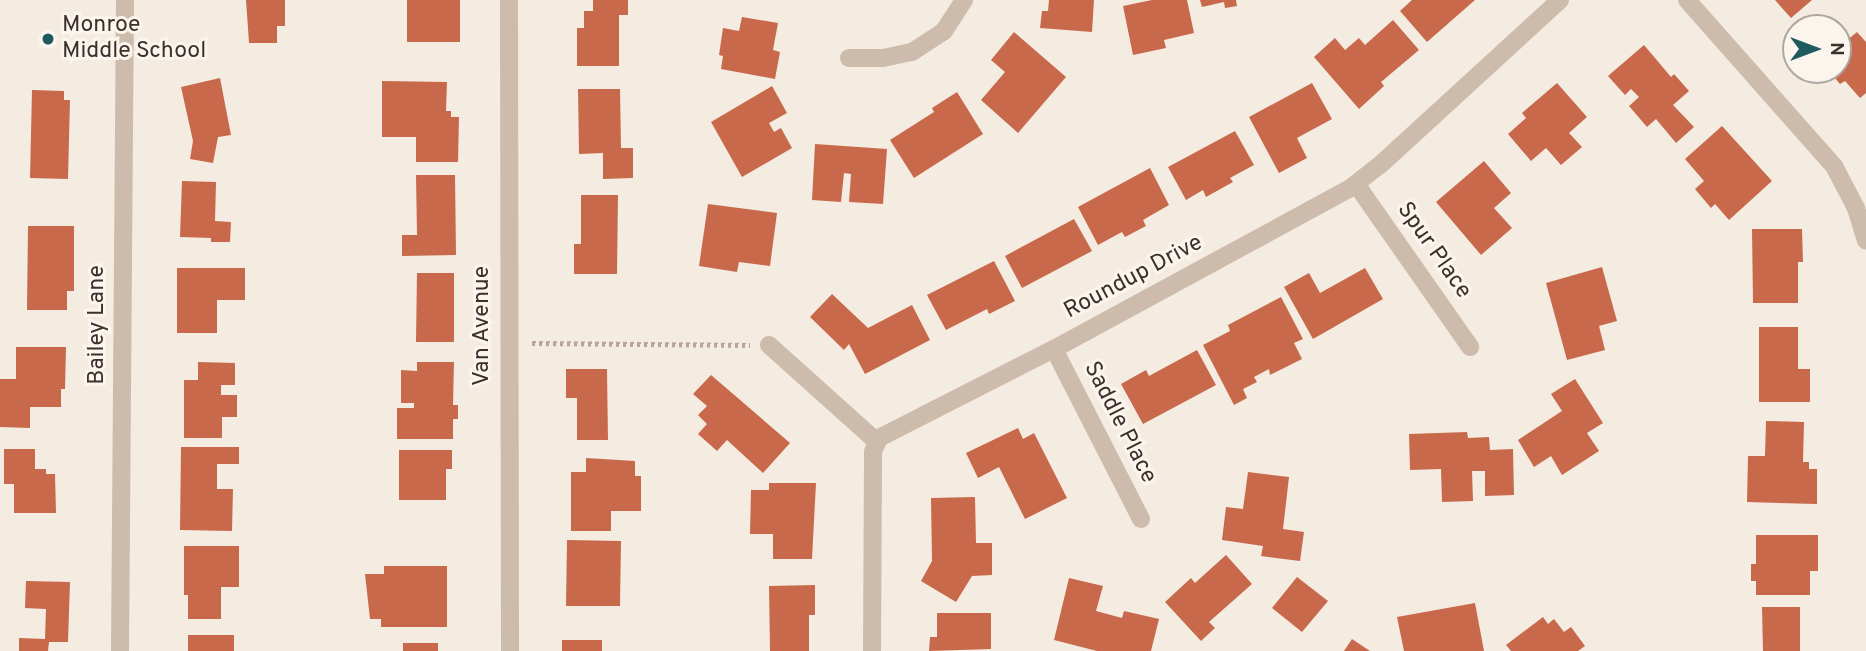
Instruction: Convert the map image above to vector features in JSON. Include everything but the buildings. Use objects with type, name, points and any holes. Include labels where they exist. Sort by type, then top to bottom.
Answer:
[{"type":"street","name":"Bailey Lane","points":[[120,651],[125,0]]},
{"type":"street","name":"Van Avenue","points":[[509,0],[510,651]]},
{"type":"street","points":[[849,58],[883,58],[912,52],[944,31],[964,0]]},
{"type":"street","name":"Roundup Drive","points":[[876,442],[887,432],[1054,349],[1356,184],[1560,0]]},
{"type":"street","points":[[1687,0],[1834,166],[1856,208],[1866,240]]},
{"type":"street","name":"Spur Place","points":[[1356,184],[1470,346]]},
{"type":"street","points":[[769,345],[876,442],[873,452],[872,651]]},
{"type":"street","name":"Saddle Place","points":[[1054,349],[1141,519]]},
{"type":"path","points":[[508,343],[769,345]]},
{"type":"place","name":"Monroe Middle School","points":[[48,39]]}]
